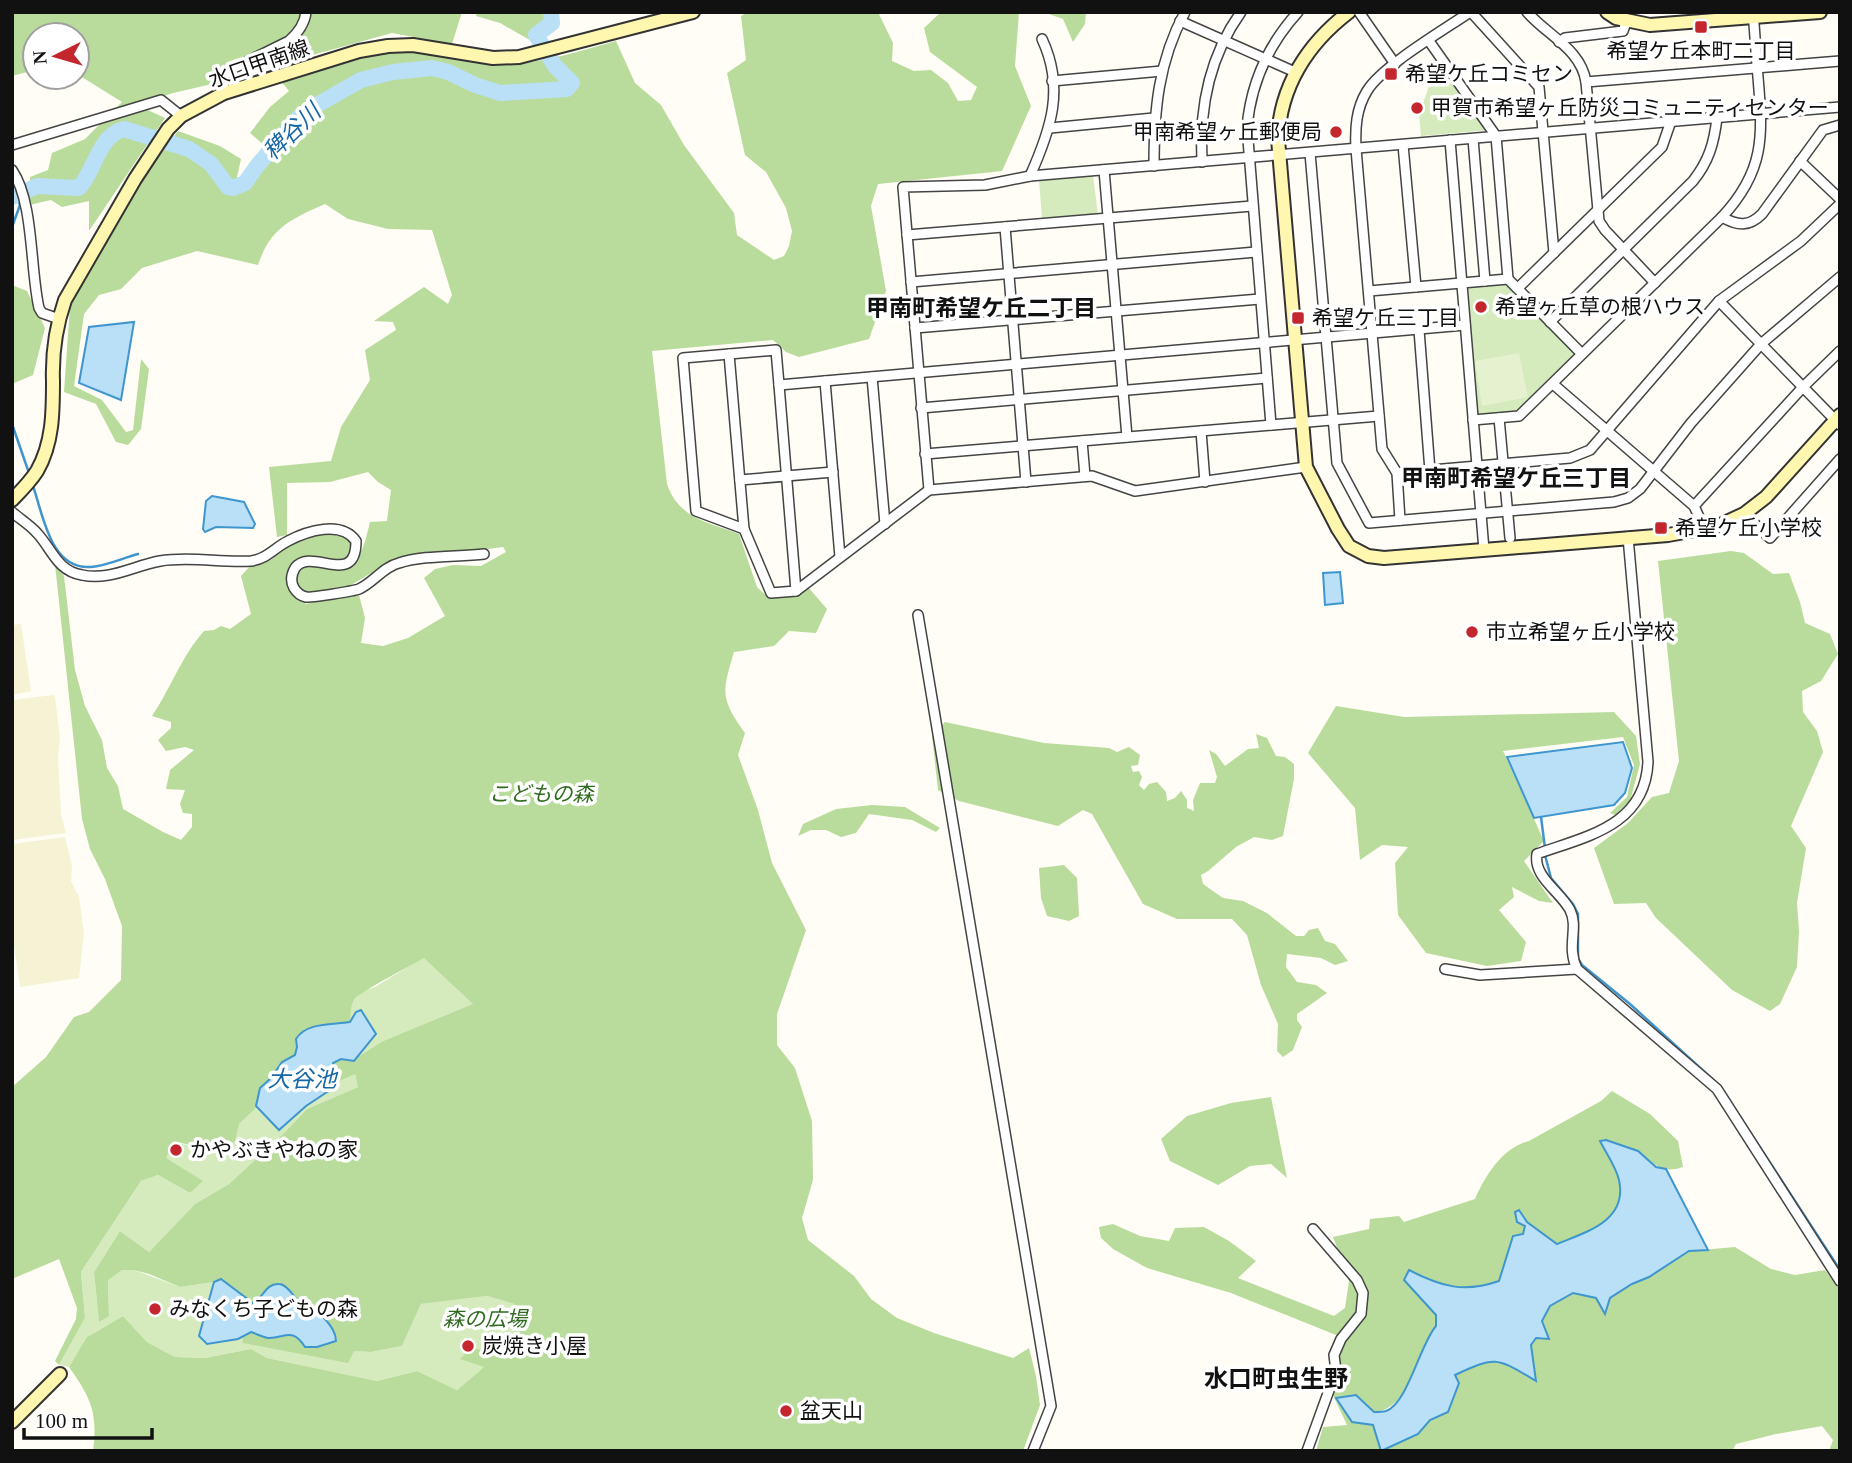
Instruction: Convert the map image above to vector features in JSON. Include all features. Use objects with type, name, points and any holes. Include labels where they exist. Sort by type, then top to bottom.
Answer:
[{"type":"street","points":[[224,93],[223,78],[226,72],[289,41],[296,34],[306,12]]},
{"type":"street","name":"水口甲南線","points":[[12,500],[31,479],[46,450],[51,433],[54,354],[59,319],[69,294],[150,154],[181,116],[224,93],[359,51],[413,45],[493,58],[531,54],[692,12]]},
{"type":"street","points":[[1202,162],[1200,137],[1203,104],[1210,74],[1224,41],[1241,12]]},
{"type":"street","points":[[1272,425],[1248,157],[1248,117],[1254,86],[1265,58],[1298,12]]},
{"type":"street","points":[[1349,12],[1316,42],[1296,72],[1284,100],[1279,126],[1279,155],[1306,467],[1343,539],[1357,551],[1384,558],[1705,530],[1744,514],[1766,497],[1838,420],[1802,387],[1720,301]]},
{"type":"street","points":[[1359,12],[1395,64]]},
{"type":"street","points":[[1400,520],[1396,473],[1382,449],[1356,149],[1356,121],[1365,93],[1377,78],[1471,12],[1539,88],[1554,253]]},
{"type":"street","points":[[1527,12],[1580,61],[1586,82],[1597,210],[1601,226],[1655,283]]},
{"type":"street","points":[[1607,12],[1650,25],[1753,15],[1820,12]]},
{"type":"street","points":[[1473,420],[1520,416],[1722,217],[1741,194],[1754,169],[1762,135],[1753,15]]},
{"type":"street","points":[[1154,166],[1154,118],[1162,71],[1182,17],[1224,41],[1296,72]]},
{"type":"street","points":[[1559,42],[1565,38],[1623,31],[1627,20]]},
{"type":"street","points":[[1030,176],[1050,128],[1054,104],[1051,57],[1042,40]]},
{"type":"street","points":[[1429,41],[1496,136],[1508,279],[1581,354]]},
{"type":"street","points":[[1586,82],[1840,61]]},
{"type":"street","points":[[1052,81],[1162,71]]},
{"type":"street","points":[[12,145],[161,100],[181,116]]},
{"type":"street","points":[[929,490],[903,187],[985,185],[1030,176],[1840,107]]},
{"type":"street","points":[[1050,128],[1154,118]]},
{"type":"street","points":[[1550,322],[1698,175],[1712,149],[1717,118]]},
{"type":"street","points":[[1518,288],[1662,147],[1671,121]]},
{"type":"street","points":[[1722,217],[1738,224],[1754,222],[1823,130],[1840,125]]},
{"type":"street","points":[[1473,139],[1485,281]]},
{"type":"street","points":[[1450,141],[1484,550]]},
{"type":"street","points":[[1403,145],[1416,287]]},
{"type":"street","points":[[1310,153],[1337,463],[1369,523],[1621,500],[1640,489],[1691,422],[1761,344],[1840,277]]},
{"type":"street","points":[[1396,473],[1576,457],[1590,450],[1720,301],[1801,241],[1840,201],[1800,161]]},
{"type":"street","points":[[12,170],[21,184],[39,308],[41,313],[59,319]]},
{"type":"street","points":[[1104,170],[1127,437]]},
{"type":"street","points":[[907,235],[1252,206]]},
{"type":"street","points":[[1004,227],[1026,482]]},
{"type":"street","points":[[911,282],[1256,252]]},
{"type":"street","points":[[1369,291],[1508,279]]},
{"type":"street","points":[[915,328],[1260,299]]},
{"type":"street","points":[[779,385],[1465,325]]},
{"type":"street","points":[[1419,330],[1430,471]]},
{"type":"street","points":[[744,529],[696,511],[683,358],[776,350],[796,591]]},
{"type":"street","points":[[1694,506],[1802,387],[1840,351]]},
{"type":"street","points":[[730,354],[744,529],[771,593],[796,591],[929,490],[1085,476],[1101,478],[1135,491],[1306,467]]},
{"type":"street","points":[[872,377],[885,524]]},
{"type":"street","points":[[921,408],[1267,378]]},
{"type":"street","points":[[825,381],[840,557]]},
{"type":"street","points":[[1553,384],[1694,506],[1705,530]]},
{"type":"street","points":[[925,454],[1379,416]]},
{"type":"street","points":[[1499,418],[1510,538]]},
{"type":"street","points":[[1201,431],[1205,482]]},
{"type":"street","points":[[1082,441],[1085,476]]},
{"type":"street","points":[[1744,514],[1770,538],[1840,459]]},
{"type":"street","points":[[740,480],[833,472]]},
{"type":"street","points":[[12,512],[38,533],[52,557],[65,569],[79,575],[100,578],[160,561],[251,561],[266,557],[287,541],[308,533],[334,528],[346,531],[356,541],[354,556],[348,562],[340,566],[308,562],[299,564],[293,570],[293,587],[298,594],[307,597],[359,589],[398,563],[484,554]]},
{"type":"street","points":[[1628,537],[1648,762],[1646,781],[1632,808],[1616,823],[1539,853],[1536,860],[1545,879],[1571,913],[1571,948],[1577,969],[1717,1089],[1840,1281]]},
{"type":"street","points":[[918,615],[1051,1406],[1032,1451]]},
{"type":"street","points":[[1445,969],[1480,975],[1577,969]]},
{"type":"street","points":[[1307,1451],[1336,1371],[1334,1356],[1341,1339],[1361,1314],[1363,1293],[1357,1280],[1313,1229]]},
{"type":"street","points":[[12,1422],[60,1374]]},
{"type":"shaded area","points":[[21,624],[31,691],[12,695],[12,625]]},
{"type":"shaded area","points":[[53,695],[60,738],[58,756],[61,814],[66,833],[12,840],[12,700]]},
{"type":"shaded area","points":[[65,837],[72,866],[71,881],[79,897],[84,933],[79,978],[20,987],[12,931],[12,844]]},
{"type":"green space","points":[[12,12],[462,12],[452,44],[392,33],[280,64],[218,67],[212,84],[137,105],[165,118],[89,231],[89,201],[62,207],[51,200],[29,205],[30,177],[48,170],[52,153],[85,139],[122,102],[91,83],[91,21],[21,21],[21,74],[12,76]]},
{"type":"green space","points":[[477,12],[546,12],[546,42],[535,43],[500,23],[476,16]]},
{"type":"green space","name":"こどもの森","points":[[748,12],[878,12],[893,43],[892,61],[914,71],[931,70],[948,83],[958,101],[971,100],[977,87],[930,52],[924,28],[941,12],[1019,12],[1015,66],[1031,106],[1002,171],[878,184],[871,206],[886,291],[869,339],[799,357],[786,352],[773,340],[652,351],[667,484],[672,496],[696,518],[739,534],[757,587],[769,598],[797,595],[808,587],[827,609],[816,633],[789,631],[774,646],[734,652],[726,686],[727,703],[745,733],[738,755],[758,810],[772,863],[806,930],[777,1014],[777,1045],[795,1068],[812,1121],[813,1180],[802,1218],[808,1240],[854,1276],[871,1299],[897,1318],[934,1333],[1013,1358],[1029,1348],[1040,1405],[1023,1451],[93,1451],[94,1426],[91,1406],[69,1367],[87,1337],[123,1316],[147,1342],[175,1357],[205,1358],[251,1349],[267,1358],[377,1381],[417,1371],[457,1390],[484,1367],[460,1359],[471,1348],[508,1355],[516,1339],[514,1304],[487,1296],[421,1304],[402,1346],[371,1352],[354,1351],[348,1363],[243,1343],[242,1335],[251,1332],[264,1337],[289,1334],[304,1346],[317,1347],[336,1341],[323,1316],[305,1307],[283,1285],[262,1293],[259,1300],[253,1303],[221,1279],[180,1287],[134,1270],[122,1270],[108,1280],[109,1316],[99,1322],[94,1272],[120,1231],[149,1252],[195,1204],[229,1184],[307,1109],[358,1087],[355,1074],[330,1085],[328,1062],[356,1058],[383,1041],[473,1004],[424,958],[358,996],[352,1005],[350,1022],[312,1027],[300,1042],[296,1061],[266,1089],[255,1109],[239,1124],[235,1141],[215,1151],[173,1141],[166,1158],[203,1181],[190,1193],[158,1175],[141,1181],[81,1272],[85,1318],[59,1365],[55,1361],[76,1319],[77,1308],[59,1259],[12,1279],[12,1087],[46,1057],[74,1017],[89,1012],[121,980],[122,926],[105,879],[90,849],[82,819],[55,564],[64,576],[75,670],[85,706],[102,740],[107,768],[118,786],[123,809],[181,840],[192,827],[192,814],[183,813],[180,804],[185,790],[166,789],[170,770],[194,750],[185,747],[166,751],[158,740],[171,728],[171,722],[152,716],[189,651],[204,631],[221,626],[230,629],[251,614],[241,576],[251,565],[271,560],[296,540],[313,534],[342,531],[353,545],[349,559],[299,562],[289,568],[289,585],[296,597],[306,604],[331,597],[359,595],[365,618],[361,643],[383,646],[408,638],[445,616],[424,578],[435,569],[453,565],[481,566],[506,552],[503,547],[435,556],[422,554],[398,557],[346,588],[313,594],[301,593],[296,585],[297,572],[307,564],[342,571],[362,550],[370,522],[387,521],[391,490],[368,472],[330,482],[287,483],[287,535],[277,537],[269,467],[331,461],[341,427],[370,380],[365,350],[396,330],[393,322],[374,321],[424,287],[448,304],[452,295],[432,230],[388,229],[348,219],[325,204],[283,226],[269,242],[258,265],[197,251],[142,268],[121,289],[99,295],[84,314],[74,386],[102,400],[126,432],[133,430],[141,359],[149,369],[141,429],[128,445],[116,442],[96,404],[64,392],[70,306],[128,197],[178,131],[220,146],[241,159],[237,177],[244,179],[264,145],[250,133],[270,107],[289,91],[279,79],[384,51],[424,51],[487,63],[515,64],[558,57],[616,41],[635,83],[661,105],[684,145],[734,213],[737,235],[774,260],[784,256],[792,231],[786,208],[766,172],[745,155],[727,73],[746,60],[741,16]]},
{"type":"green space","points":[[1043,12],[1086,12],[1085,24],[1073,42],[1063,19]]},
{"type":"green space","points":[[1448,74],[1489,130],[1421,136],[1419,115],[1429,86]]},
{"type":"green space","points":[[1093,175],[1098,215],[1042,219],[1039,180]]},
{"type":"green space","points":[[1502,284],[1511,287],[1573,351],[1573,358],[1521,409],[1511,413],[1481,416],[1477,412],[1466,292],[1471,286]]},
{"type":"green space","points":[[12,285],[27,291],[45,328],[33,375],[12,384]]},
{"type":"green space","points":[[1519,353],[1528,397],[1482,406],[1475,361]]},
{"type":"green space","points":[[1731,551],[1744,553],[1773,574],[1789,573],[1805,623],[1830,634],[1838,654],[1821,681],[1802,691],[1803,712],[1817,731],[1823,752],[1791,826],[1806,848],[1797,903],[1797,967],[1780,1004],[1770,1011],[1732,990],[1656,918],[1646,903],[1614,904],[1594,848],[1628,823],[1652,797],[1669,793],[1679,761],[1658,561]]},
{"type":"green space","points":[[1336,706],[1404,717],[1614,712],[1636,736],[1640,764],[1630,801],[1615,815],[1610,813],[1627,797],[1634,765],[1623,737],[1503,751],[1544,841],[1524,861],[1553,903],[1539,901],[1512,887],[1514,897],[1499,910],[1526,942],[1521,961],[1487,966],[1426,953],[1398,915],[1395,863],[1408,847],[1382,845],[1360,860],[1355,808],[1308,753]]},
{"type":"green space","points":[[945,722],[1044,743],[1109,748],[1117,752],[1129,747],[1140,755],[1138,765],[1131,766],[1133,772],[1139,771],[1142,777],[1139,785],[1144,790],[1149,784],[1157,782],[1166,792],[1167,801],[1175,798],[1181,791],[1187,800],[1187,808],[1194,811],[1193,800],[1200,783],[1215,783],[1217,777],[1209,750],[1216,754],[1225,766],[1248,749],[1259,748],[1256,734],[1267,738],[1276,756],[1285,757],[1294,764],[1294,779],[1283,836],[1272,840],[1254,837],[1236,847],[1201,875],[1203,884],[1223,898],[1243,901],[1267,913],[1296,936],[1304,936],[1309,930],[1318,928],[1325,941],[1335,944],[1348,961],[1335,965],[1321,958],[1287,954],[1286,967],[1297,982],[1316,985],[1327,993],[1297,1014],[1297,1020],[1302,1027],[1293,1050],[1283,1057],[1277,1051],[1278,1024],[1261,985],[1247,935],[1232,919],[1177,919],[1143,904],[1092,814],[1083,810],[1058,826],[959,801],[938,790],[932,736]]},
{"type":"green space","points":[[872,805],[905,807],[940,828],[936,832],[912,820],[869,814],[856,833],[841,837],[826,830],[811,830],[798,836],[803,824],[836,809]]},
{"type":"green space","points":[[1064,865],[1077,878],[1079,916],[1069,921],[1047,916],[1041,898],[1039,868]]},
{"type":"green space","name":"みなくち子どもの森","points":[[424,957],[474,1004],[383,1041],[356,1058],[358,1087],[307,1109],[229,1184],[195,1204],[149,1252],[120,1231],[94,1272],[99,1321],[109,1315],[108,1279],[122,1270],[134,1270],[180,1287],[214,1282],[199,1336],[242,1335],[244,1343],[371,1352],[402,1346],[421,1304],[487,1296],[514,1304],[516,1339],[508,1355],[485,1366],[457,1390],[417,1371],[377,1381],[267,1358],[251,1349],[205,1358],[175,1357],[147,1342],[123,1316],[90,1335],[69,1367],[59,1365],[85,1318],[81,1272],[141,1181],[158,1175],[190,1193],[202,1181],[165,1158],[173,1141],[190,1146],[239,1124],[255,1109],[266,1089],[312,1026],[352,1002],[363,991],[375,987]]},
{"type":"green space","points":[[1612,1091],[1650,1114],[1678,1141],[1683,1167],[1663,1168],[1634,1150],[1600,1140],[1618,1175],[1620,1194],[1617,1206],[1602,1223],[1557,1245],[1527,1222],[1519,1211],[1517,1222],[1525,1226],[1523,1234],[1513,1236],[1499,1281],[1475,1289],[1404,1281],[1436,1315],[1436,1326],[1397,1401],[1374,1412],[1356,1395],[1337,1398],[1352,1422],[1373,1425],[1380,1450],[1418,1434],[1430,1420],[1448,1412],[1459,1383],[1455,1375],[1481,1364],[1496,1362],[1535,1380],[1531,1345],[1535,1338],[1549,1339],[1542,1321],[1550,1306],[1573,1293],[1596,1298],[1605,1313],[1610,1298],[1689,1251],[1735,1247],[1771,1269],[1795,1275],[1825,1270],[1840,1290],[1840,1451],[1829,1451],[1833,1440],[1822,1426],[1736,1444],[1732,1451],[1316,1451],[1323,1427],[1347,1425],[1332,1393],[1339,1367],[1336,1335],[1231,1293],[1147,1268],[1113,1249],[1101,1238],[1099,1227],[1113,1224],[1140,1236],[1169,1241],[1175,1228],[1204,1227],[1256,1261],[1238,1278],[1334,1316],[1345,1308],[1349,1281],[1333,1237],[1369,1229],[1370,1219],[1399,1216],[1404,1222],[1475,1199],[1490,1172],[1511,1149],[1601,1101]]},
{"type":"green space","points":[[1271,1097],[1287,1178],[1271,1164],[1250,1166],[1218,1185],[1170,1161],[1161,1139],[1187,1116],[1231,1103]]},
{"type":"water","points":[[134,322],[121,400],[79,383],[89,327]]},
{"type":"water","points":[[212,496],[244,502],[255,524],[253,528],[216,527],[205,532],[206,501]]},
{"type":"water","points":[[1340,572],[1343,603],[1325,605],[1323,573]]},
{"type":"water","points":[[1623,742],[1632,768],[1625,793],[1614,805],[1534,818],[1507,757]]},
{"type":"water","name":"大谷池","points":[[361,1010],[376,1034],[354,1061],[341,1059],[333,1063],[337,1080],[333,1088],[306,1106],[279,1130],[256,1106],[260,1088],[282,1062],[295,1055],[296,1039],[300,1034],[313,1027],[350,1022],[356,1012]]},
{"type":"water","points":[[1606,1140],[1638,1151],[1656,1167],[1666,1169],[1708,1250],[1689,1251],[1649,1277],[1632,1284],[1610,1298],[1605,1314],[1596,1298],[1573,1293],[1550,1306],[1542,1321],[1549,1339],[1536,1338],[1531,1345],[1536,1381],[1497,1362],[1480,1364],[1455,1375],[1459,1383],[1448,1412],[1430,1420],[1418,1434],[1381,1451],[1373,1425],[1352,1422],[1336,1398],[1356,1395],[1377,1412],[1394,1406],[1401,1397],[1436,1326],[1436,1315],[1404,1280],[1409,1270],[1432,1281],[1453,1286],[1486,1285],[1499,1281],[1513,1236],[1523,1234],[1525,1226],[1517,1222],[1515,1212],[1519,1210],[1527,1222],[1557,1244],[1602,1223],[1617,1206],[1620,1194],[1618,1175],[1600,1141]]},
{"type":"water","points":[[221,1279],[253,1303],[274,1284],[288,1288],[299,1302],[323,1317],[330,1325],[336,1341],[317,1347],[305,1347],[292,1335],[268,1338],[251,1332],[238,1339],[207,1344],[199,1336],[214,1282]]},
{"type":"waterway","name":"稗谷川","points":[[12,197],[37,186],[79,188],[108,138],[124,129],[189,149],[211,164],[228,187],[233,188],[245,183],[298,118],[308,110],[361,80],[393,72],[432,68],[500,93],[567,89],[572,83],[555,66],[536,35],[552,23],[551,12]]},
{"type":"waterway","points":[[12,227],[20,205],[15,195]]},
{"type":"waterway","points":[[12,424],[29,473]]},
{"type":"waterway","points":[[33,486],[50,538],[66,560],[77,566],[91,567],[138,554]]},
{"type":"waterway","points":[[1541,817],[1545,848]]},
{"type":"waterway","points":[[1545,855],[1551,878],[1578,914],[1578,958],[1582,965],[1630,1004],[1720,1086]]},
{"type":"waterway","points":[[1729,1100],[1840,1270]]},
{"type":"place","name":"希望ケ丘本町二丁目","points":[[1701,27]]},
{"type":"place","name":"希望ケ丘コミセン","points":[[1391,74]]},
{"type":"place","name":"甲賀市希望ヶ丘防災コミュニティセンター","points":[[1417,108]]},
{"type":"place","name":"甲南希望ヶ丘郵便局","points":[[1336,132]]},
{"type":"place","name":"希望ヶ丘草の根ハウス","points":[[1481,307]]},
{"type":"place","name":"希望ケ丘三丁目","points":[[1298,318]]},
{"type":"place","name":"希望ケ丘小学校","points":[[1661,528]]},
{"type":"place","name":"市立希望ヶ丘小学校","points":[[1472,632]]},
{"type":"place","name":"かやぶきやねの家","points":[[176,1150]]},
{"type":"place","name":"みなくち子どもの森","points":[[155,1309]]},
{"type":"place","name":"炭焼き小屋","points":[[468,1346]]},
{"type":"place","name":"盆天山","points":[[786,1411]]},
{"type":"district","name":"甲南町希望ケ丘二丁目","points":[[981,308]]},
{"type":"district","name":"甲南町希望ケ丘三丁目","points":[[1516,478]]},
{"type":"district","name":"水口町虫生野","points":[[1276,1379]]},
{"type":"park label","name":"森の広場","points":[[485,1319]]}]
